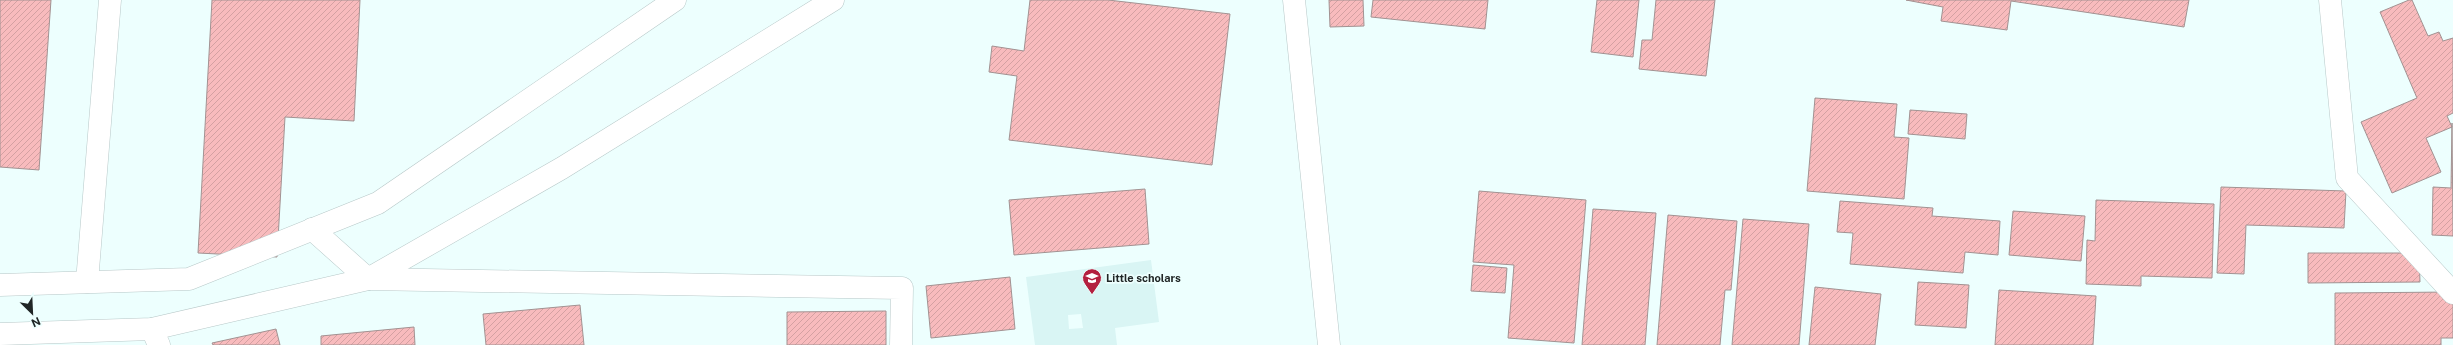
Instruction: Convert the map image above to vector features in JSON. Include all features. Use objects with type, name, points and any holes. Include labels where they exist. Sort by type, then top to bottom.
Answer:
[{"type":"main road","points":[[87,282],[110,0]]},
{"type":"main road","points":[[0,285],[189,279],[378,203],[675,0]]},
{"type":"main road","points":[[0,334],[156,337],[368,279],[562,168],[833,0]]},
{"type":"main road","points":[[1294,0],[1329,345]]},
{"type":"main road","points":[[2330,0],[2347,178],[2453,293]]},
{"type":"main road","points":[[312,229],[368,279],[902,288],[901,345]]},
{"type":"shaded area","name":"Little scholars","points":[[1151,260],[1159,322],[1115,328],[1117,345],[1035,345],[1026,277]],"holes":[[[1081,314],[1083,328],[1069,329],[1068,315]]]},
{"type":"building","points":[[0,0],[51,0],[39,170],[0,167]]},
{"type":"building","points":[[212,0],[360,0],[354,121],[285,117],[277,257],[198,253]]},
{"type":"building","points":[[1030,0],[1108,0],[1230,14],[1212,165],[1009,140],[1017,76],[989,72],[992,46],[1024,51]]},
{"type":"building","points":[[1329,0],[1363,0],[1364,26],[1330,27]]},
{"type":"building","points":[[1373,0],[1488,0],[1485,29],[1371,17]]},
{"type":"building","points":[[1597,0],[1639,0],[1633,57],[1591,52]]},
{"type":"building","points":[[1656,0],[1715,0],[1706,76],[1639,69],[1642,40],[1652,40]]},
{"type":"building","points":[[1906,0],[2189,0],[2184,27],[2011,1],[2007,30],[1941,21],[1943,7]]},
{"type":"building","points":[[2412,0],[2428,36],[2439,32],[2443,41],[2453,38],[2453,113],[2447,116],[2452,127],[2426,138],[2441,172],[2392,193],[2361,122],[2417,98],[2380,12]]},
{"type":"building","points":[[1815,98],[1897,104],[1894,137],[1909,138],[1904,199],[1807,191]]},
{"type":"building","points":[[1910,110],[1967,114],[1965,139],[1908,134]]},
{"type":"building","points":[[2452,123],[2453,236],[2432,235],[2433,187],[2451,188]]},
{"type":"building","points":[[2221,187],[2346,191],[2344,228],[2246,225],[2244,274],[2217,273]]},
{"type":"building","points":[[1145,189],[1149,244],[1014,255],[1009,200]]},
{"type":"building","points":[[1479,191],[1586,200],[1574,343],[1508,338],[1514,265],[1473,262]]},
{"type":"building","points":[[2096,200],[2214,204],[2212,278],[2141,276],[2141,286],[2086,284],[2087,240],[2095,241]]},
{"type":"building","points":[[1840,201],[1933,208],[1932,216],[2000,221],[1998,255],[1965,252],[1963,273],[1850,264],[1853,233],[1837,232]]},
{"type":"building","points":[[1593,209],[1656,213],[1645,345],[1582,345]]},
{"type":"building","points":[[2013,211],[2085,216],[2081,261],[2009,255]]},
{"type":"building","points":[[1668,215],[1737,221],[1731,290],[1725,290],[1720,345],[1657,345]]},
{"type":"building","points":[[1743,219],[1809,224],[1799,345],[1732,345]]},
{"type":"building","points":[[2308,253],[2419,253],[2420,282],[2308,283]]},
{"type":"building","points":[[1473,265],[1507,268],[1505,293],[1471,291]]},
{"type":"building","points":[[1010,277],[1015,329],[931,338],[926,286]]},
{"type":"building","points":[[1918,282],[1969,285],[1966,328],[1915,325]]},
{"type":"building","points":[[1815,287],[1881,294],[1875,345],[1809,345]]},
{"type":"building","points":[[1999,290],[2096,296],[2093,345],[1995,345]]},
{"type":"building","points":[[2453,292],[2453,338],[2441,338],[2441,345],[2335,345],[2335,293]]},
{"type":"building","points":[[580,305],[584,345],[486,345],[483,314]]},
{"type":"building","points":[[886,311],[886,345],[787,345],[787,312]]},
{"type":"building","points":[[414,327],[415,345],[321,345],[321,336]]},
{"type":"building","points":[[276,329],[280,345],[213,345],[212,343]]},
{"type":"place","name":"Little scholars","points":[[1092,295]]}]
